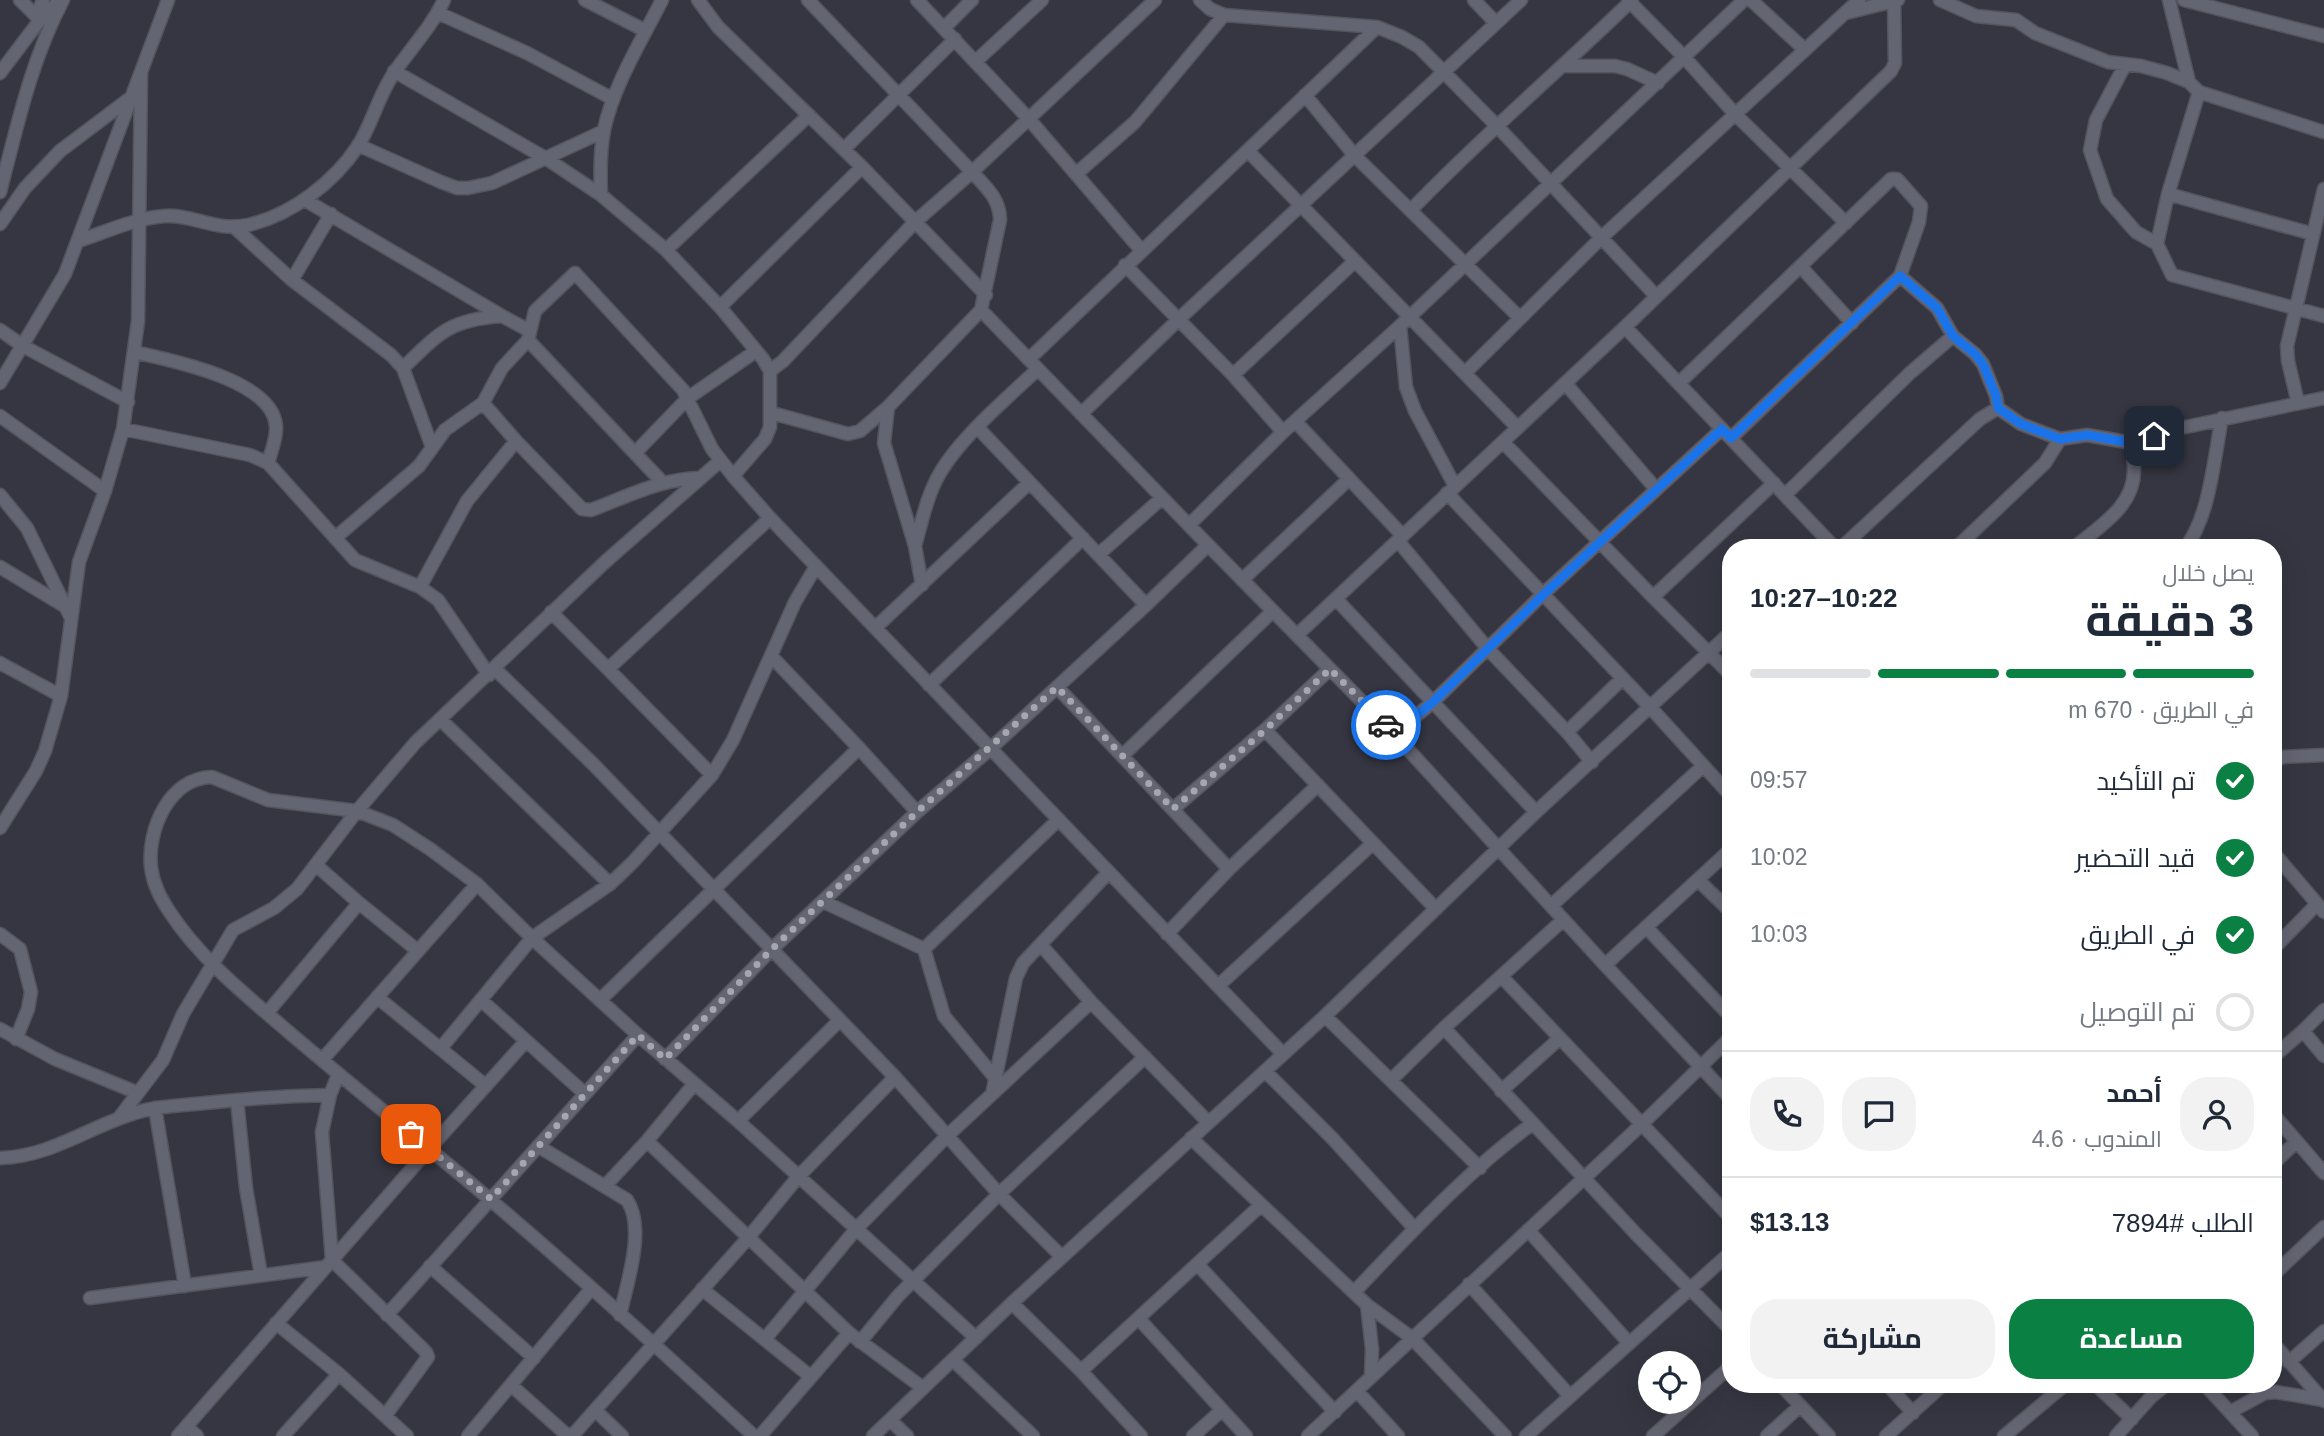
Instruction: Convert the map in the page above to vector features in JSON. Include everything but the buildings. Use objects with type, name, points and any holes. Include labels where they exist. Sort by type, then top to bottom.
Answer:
[{"type":"street","points":[[20,0],[38,17]]},
{"type":"street","points":[[0,74],[38,17],[43,0]]},
{"type":"street","points":[[38,17],[61,0]]},
{"type":"street","points":[[0,192],[36,59],[61,0]]},
{"type":"street","points":[[0,383],[65,274],[167,0]]},
{"type":"street","points":[[78,241],[139,220],[174,216],[234,227],[268,218],[305,200],[335,174],[359,145],[394,71],[438,13],[444,0]]},
{"type":"street","points":[[585,0],[646,31]]},
{"type":"street","points":[[601,195],[600,159],[613,99],[662,0]]},
{"type":"street","points":[[698,0],[718,27],[844,149],[986,295]]},
{"type":"street","points":[[917,0],[1028,118],[1141,250]]},
{"type":"street","points":[[945,27],[972,0]]},
{"type":"street","points":[[976,61],[1042,0]]},
{"type":"street","points":[[770,371],[783,361],[916,221],[1155,0]]},
{"type":"street","points":[[1200,0],[1210,9],[1224,15],[1377,27],[1419,47],[1656,296]]},
{"type":"street","points":[[1474,0],[1495,22]]},
{"type":"street","points":[[1081,414],[1521,0]]},
{"type":"street","points":[[1189,526],[1283,432],[1405,321],[1744,0]]},
{"type":"street","points":[[1751,0],[1804,49]]},
{"type":"street","points":[[1465,373],[1601,239],[1859,0]]},
{"type":"street","points":[[1940,0],[1976,16],[2016,20],[2035,33],[2108,62],[2141,66],[2189,82],[2199,92],[2324,132]]},
{"type":"street","points":[[2169,0],[2189,82]]},
{"type":"street","points":[[2184,0],[2324,36]]},
{"type":"street","points":[[772,413],[853,434],[888,407],[981,310],[986,295],[1000,208],[996,199],[972,172],[809,1]]},
{"type":"street","points":[[1411,210],[1496,125],[1563,66],[1630,1],[1735,114],[1846,223]]},
{"type":"street","points":[[1297,635],[1625,327],[1894,67],[1896,1],[1842,14]]},
{"type":"street","points":[[438,13],[527,53],[613,99]]},
{"type":"street","points":[[1076,174],[1135,122],[1224,15]]},
{"type":"street","points":[[915,545],[940,472],[1033,364],[1125,265],[1377,27]]},
{"type":"street","points":[[844,149],[956,39]]},
{"type":"street","points":[[2125,65],[2096,120],[2090,150],[2107,199],[2136,232],[2157,244],[2172,275],[2324,316]]},
{"type":"street","points":[[1563,66],[1615,66],[1658,83]]},
{"type":"street","points":[[394,71],[547,159],[601,195],[666,250],[720,307],[770,371],[772,413],[765,439],[733,476]]},
{"type":"street","points":[[0,828],[36,771],[45,751],[61,696],[68,611],[79,562],[123,429],[138,321],[141,73]]},
{"type":"street","points":[[2157,244],[2168,194],[2199,92]]},
{"type":"street","points":[[1305,95],[1354,156],[1520,318]]},
{"type":"street","points":[[0,225],[25,188],[60,151],[130,98]]},
{"type":"street","points":[[666,250],[809,115]]},
{"type":"street","points":[[359,145],[457,188],[492,183],[604,131]]},
{"type":"street","points":[[1248,150],[1355,261],[1405,321],[1465,373],[1517,427]]},
{"type":"street","points":[[720,307],[862,167]]},
{"type":"street","points":[[1394,734],[1433,702],[1656,489],[1727,434],[1852,323],[1900,276],[1922,210],[1921,206],[1897,179],[1891,179],[1679,383]]},
{"type":"street","points":[[2298,403],[2287,346],[2324,189]]},
{"type":"street","points":[[2168,194],[2313,234]]},
{"type":"street","points":[[305,200],[502,316],[529,335],[663,483]]},
{"type":"street","points":[[292,280],[331,214]]},
{"type":"street","points":[[234,227],[292,280],[391,355],[403,368],[432,447]]},
{"type":"street","points":[[1233,375],[1355,261]]},
{"type":"street","points":[[1125,265],[1233,375],[1283,432]]},
{"type":"street","points":[[1801,267],[1852,323]]},
{"type":"street","points":[[335,538],[419,466],[445,430],[483,403],[502,368],[529,335],[535,311],[575,273],[688,398],[720,461],[771,519],[1283,1054]]},
{"type":"street","points":[[1900,276],[1937,308],[1953,336],[1983,364],[1998,408],[2021,424],[2060,439],[2087,435],[2132,443],[2222,418],[2324,398]]},
{"type":"street","points":[[981,310],[1394,734],[1722,1089]]},
{"type":"street","points":[[403,368],[452,326],[478,318],[502,316]]},
{"type":"street","points":[[1405,321],[1406,387],[1451,490],[1722,786]]},
{"type":"street","points":[[1625,327],[1774,483],[1823,539]]},
{"type":"street","points":[[0,330],[23,346],[128,402]]},
{"type":"street","points":[[1785,495],[1910,373],[1953,336]]},
{"type":"street","points":[[635,453],[688,398],[756,351]]},
{"type":"street","points":[[134,352],[208,371],[267,404],[274,416],[276,427],[268,463]]},
{"type":"street","points":[[1565,383],[1656,489]]},
{"type":"street","points":[[483,403],[582,509],[591,510],[663,483],[683,478],[701,478]]},
{"type":"street","points":[[888,407],[884,443],[915,545],[922,585]]},
{"type":"street","points":[[1851,539],[1980,419],[1998,408]]},
{"type":"street","points":[[0,416],[104,491]]},
{"type":"street","points":[[2192,539],[2201,517],[2222,418]]},
{"type":"street","points":[[1295,421],[1400,538],[1488,649],[1592,762]]},
{"type":"street","points":[[977,427],[1146,605]]},
{"type":"street","points":[[123,429],[250,455],[268,463],[360,563],[420,587],[438,600],[492,671],[594,765],[895,1077],[999,1194],[1062,1257]]},
{"type":"street","points":[[1965,539],[2045,463],[2060,439]]},
{"type":"street","points":[[420,587],[467,501],[516,441]]},
{"type":"street","points":[[1503,442],[1599,544],[1722,666]]},
{"type":"street","points":[[2087,539],[2121,507],[2131,490],[2134,472],[2132,443]]},
{"type":"street","points":[[119,1118],[163,1060],[183,1014],[233,929],[274,908],[297,889],[399,761],[440,719],[551,612],[720,461]]},
{"type":"street","points":[[1242,580],[1349,479]]},
{"type":"street","points":[[875,628],[1029,483]]},
{"type":"street","points":[[1653,597],[1774,483]]},
{"type":"street","points":[[0,495],[27,528],[68,611]]},
{"type":"street","points":[[1099,554],[1162,498]]},
{"type":"street","points":[[608,669],[771,519]]},
{"type":"street","points":[[929,685],[1083,538]]},
{"type":"street","points":[[665,1059],[771,950],[1208,545]]},
{"type":"street","points":[[0,567],[68,611]]},
{"type":"street","points":[[441,1048],[532,938],[610,884],[712,775],[733,740],[795,602],[816,568]]},
{"type":"street","points":[[1336,599],[1536,813]]},
{"type":"street","points":[[1122,755],[1273,611]]},
{"type":"street","points":[[551,612],[712,775]]},
{"type":"street","points":[[873,1436],[1012,1303],[1325,1016],[1536,813],[1722,641]]},
{"type":"street","points":[[772,657],[917,812]]},
{"type":"street","points":[[0,663],[61,696]]},
{"type":"street","points":[[1173,809],[1265,730],[1330,669]]},
{"type":"street","points":[[0,676],[19,672]]},
{"type":"street","points":[[1567,732],[1622,678]]},
{"type":"street","points":[[1057,687],[1229,869]]},
{"type":"street","points":[[440,719],[610,884]]},
{"type":"street","points":[[1265,730],[1436,909]]},
{"type":"street","points":[[600,1000],[859,748]]},
{"type":"street","points":[[2282,757],[2324,755]]},
{"type":"street","points":[[1551,906],[1703,766]]},
{"type":"street","points":[[754,1436],[491,1199],[338,1075],[212,965],[171,913],[157,891],[152,871],[154,841],[170,797],[187,784],[204,777],[212,777],[268,800],[357,811],[393,825],[477,884],[638,1035],[738,1121],[976,1338]]},
{"type":"street","points":[[1167,934],[1229,869],[1318,785]]},
{"type":"street","points":[[925,949],[1058,820]]},
{"type":"street","points":[[1218,986],[1372,844]]},
{"type":"street","points":[[1605,965],[1722,857]]},
{"type":"street","points":[[2282,863],[2320,908],[2282,941]]},
{"type":"street","points":[[316,864],[418,951]]},
{"type":"street","points":[[995,1085],[1016,978],[1023,963],[1108,873]]},
{"type":"street","points":[[1698,880],[1722,903]]},
{"type":"street","points":[[322,1060],[477,884]]},
{"type":"street","points":[[824,902],[925,949],[944,1016],[995,1085]]},
{"type":"street","points":[[267,1013],[359,903]]},
{"type":"street","points":[[1391,1080],[1563,920]]},
{"type":"street","points":[[1646,927],[1722,1007]]},
{"type":"street","points":[[0,934],[20,949],[31,992],[28,1009],[16,1039]]},
{"type":"street","points":[[1041,944],[1091,1002],[1208,1122]]},
{"type":"street","points":[[1501,976],[1722,1208]]},
{"type":"street","points":[[377,997],[486,1086]]},
{"type":"street","points":[[481,1000],[584,1093]]},
{"type":"street","points":[[765,1339],[857,1228],[995,1085],[1091,1002]]},
{"type":"street","points":[[2282,1049],[2324,1010]]},
{"type":"street","points":[[1325,1016],[1480,1168]]},
{"type":"street","points":[[738,1121],[840,1020]]},
{"type":"street","points":[[0,1028],[55,1059],[138,1093]]},
{"type":"street","points":[[1444,1028],[1637,1236],[1722,1320]]},
{"type":"street","points":[[2303,1031],[2324,1056]]},
{"type":"street","points":[[387,1315],[638,1035]]},
{"type":"street","points":[[1501,1091],[1559,1039]]},
{"type":"street","points":[[197,1436],[183,1431],[525,1042]]},
{"type":"street","points":[[1308,1436],[1722,1046]]},
{"type":"street","points":[[860,1342],[915,1280],[999,1194],[1145,1057]]},
{"type":"street","points":[[1265,1072],[1333,1139],[1415,1229]]},
{"type":"street","points":[[338,1075],[330,1095],[322,1132],[329,1264],[387,1315],[428,1357],[385,1416]]},
{"type":"street","points":[[511,1385],[570,1436],[748,1238],[798,1177],[895,1077]]},
{"type":"street","points":[[606,1186],[694,1084]]},
{"type":"street","points":[[0,1158],[19,1158],[42,1152],[119,1118],[155,1108],[330,1095]]},
{"type":"street","points":[[237,1100],[246,1188],[261,1275]]},
{"type":"street","points":[[155,1108],[185,1286]]},
{"type":"street","points":[[1354,1292],[1415,1229],[1532,1124]]},
{"type":"street","points":[[2282,1125],[2319,1163],[2324,1173]]},
{"type":"street","points":[[1191,1138],[1367,1305],[1412,1338],[1505,1436]]},
{"type":"street","points":[[647,1141],[849,1333],[923,1388]]},
{"type":"street","points":[[2282,1155],[2296,1142]]},
{"type":"street","points":[[538,1146],[606,1186],[627,1200],[633,1209],[634,1245],[620,1315]]},
{"type":"street","points":[[1081,1371],[1260,1206]]},
{"type":"street","points":[[2282,1267],[2324,1227]]},
{"type":"street","points":[[1528,1230],[1629,1343]]},
{"type":"street","points":[[1526,1436],[1722,1260]]},
{"type":"street","points":[[90,1298],[329,1264]]},
{"type":"street","points":[[1198,1265],[1335,1412]]},
{"type":"street","points":[[430,1266],[534,1358]]},
{"type":"street","points":[[1469,1284],[1569,1395]]},
{"type":"street","points":[[468,1436],[592,1289]]},
{"type":"street","points":[[702,1289],[810,1376]]},
{"type":"street","points":[[1012,1303],[1142,1436]]},
{"type":"street","points":[[1367,1305],[1372,1349],[1371,1377]]},
{"type":"street","points":[[1139,1318],[1246,1436]]},
{"type":"street","points":[[276,1323],[339,1374],[407,1436]]},
{"type":"street","points":[[2289,1362],[2324,1331]]},
{"type":"street","points":[[760,1436],[849,1333]]},
{"type":"street","points":[[2282,1354],[2324,1401]]},
{"type":"street","points":[[953,1360],[1033,1436]]},
{"type":"street","points":[[283,1436],[339,1374]]},
{"type":"street","points":[[1653,1436],[1722,1374]]},
{"type":"street","points":[[1357,1391],[1398,1436]]},
{"type":"street","points":[[1788,1393],[1829,1436]]},
{"type":"street","points":[[1895,1393],[1913,1413]]},
{"type":"street","points":[[1886,1436],[1934,1393]]},
{"type":"street","points":[[2004,1436],[2055,1393]]},
{"type":"street","points":[[2105,1393],[2132,1419]]},
{"type":"street","points":[[2116,1436],[2156,1393]]},
{"type":"street","points":[[2212,1393],[2252,1436]]},
{"type":"street","points":[[2230,1412],[2265,1393]]},
{"type":"street","points":[[2281,1393],[2324,1401]]},
{"type":"street","points":[[1767,1436],[1800,1406]]},
{"type":"street","points":[[595,1410],[622,1436]]},
{"type":"street","points":[[1193,1436],[1222,1410]]},
{"type":"street","points":[[890,1420],[906,1436]]},
{"type":"way so far","points":[[411,1134],[491,1199],[638,1035],[665,1059],[771,950],[917,812],[1057,687],[1173,809],[1265,730],[1330,669],[1386,725]]},
{"type":"route","points":[[1386,725],[1394,734],[1433,702],[1656,489],[1722,429],[1731,438],[1900,276],[1937,308],[1953,336],[1975,354],[1983,364],[1998,408],[2021,424],[2060,439],[2087,435],[2132,443],[2154,436]]}]
